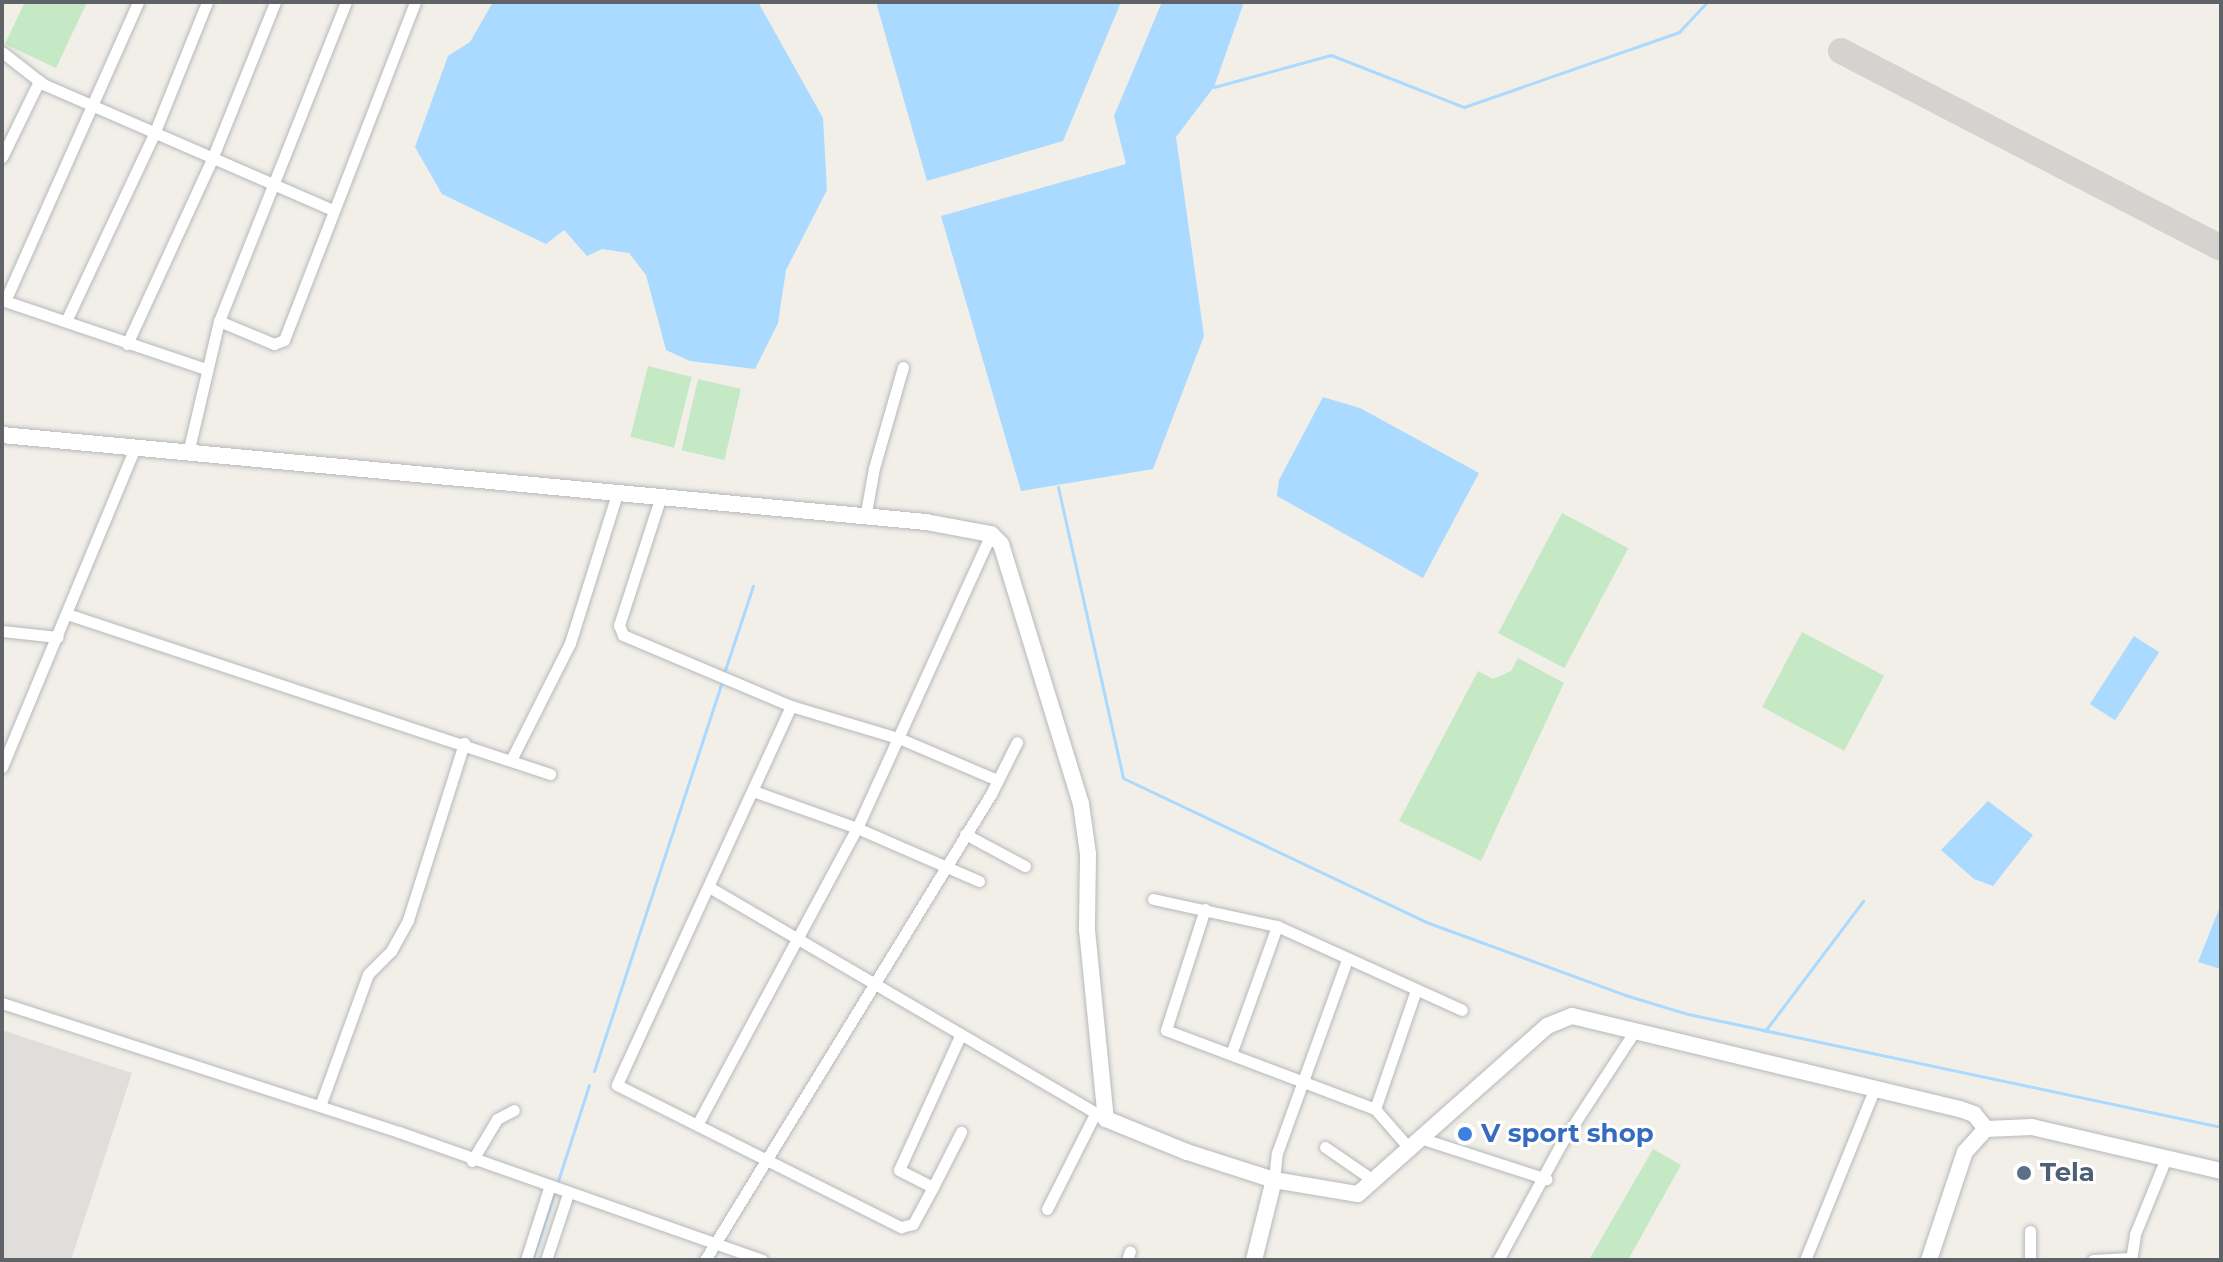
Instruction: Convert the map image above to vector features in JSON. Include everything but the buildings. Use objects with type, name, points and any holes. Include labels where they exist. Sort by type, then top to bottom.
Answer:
[{"type":"street","points":[[138,2],[3,300],[67,319],[127,344],[206,369]]},
{"type":"street","points":[[67,319],[154,134],[207,2]]},
{"type":"street","points":[[127,344],[212,159],[275,2]]},
{"type":"street","points":[[188,453],[219,321],[346,2]]},
{"type":"street","points":[[219,321],[280,344],[415,2]]},
{"type":"street","points":[[2,52],[39,81],[92,107],[333,210]]},
{"type":"street","points":[[2,157],[39,81]]},
{"type":"street","points":[[865,518],[903,367]]},
{"type":"street","points":[[2,435],[865,518],[991,534],[1001,544],[1081,804],[1088,854],[1087,930],[1100,1117],[1047,1209]]},
{"type":"street","points":[[2,767],[135,448]]},
{"type":"street","points":[[511,760],[570,643],[617,494]]},
{"type":"street","points":[[660,499],[619,629],[727,680],[791,706],[901,739],[997,780]]},
{"type":"street","points":[[698,1123],[857,828],[901,739],[991,534]]},
{"type":"street","points":[[67,614],[550,774]]},
{"type":"street","points":[[2,631],[58,637]]},
{"type":"street","points":[[791,706],[756,792],[617,1085],[907,1228],[933,1187],[961,1132]]},
{"type":"street","points":[[705,1260],[766,1156],[876,984],[1017,742]]},
{"type":"street","points":[[320,1106],[368,974],[391,951],[408,920],[464,743]]},
{"type":"street","points":[[756,792],[857,828],[979,881]]},
{"type":"street","points":[[965,834],[1025,866]]},
{"type":"street","points":[[709,887],[801,936],[960,1036],[1100,1117],[1274,1180],[1358,1194],[1561,1019],[1572,1016],[1960,1109],[1974,1114],[1986,1129]]},
{"type":"street","points":[[1153,899],[1277,926],[1346,962],[1462,1010]]},
{"type":"street","points":[[1205,909],[1166,1030],[1375,1109],[1414,1143],[1546,1179]]},
{"type":"street","points":[[1231,1054],[1277,926]]},
{"type":"street","points":[[1254,1260],[1274,1180],[1277,1153],[1346,962]]},
{"type":"street","points":[[1375,1109],[1415,993]]},
{"type":"street","points":[[2,1003],[320,1106],[762,1260]]},
{"type":"street","points":[[1498,1260],[1546,1179],[1561,1144],[1634,1032]]},
{"type":"street","points":[[933,1187],[899,1167],[960,1036]]},
{"type":"street","points":[[1805,1260],[1875,1088]]},
{"type":"street","points":[[472,1161],[497,1119],[514,1110]]},
{"type":"street","points":[[1929,1260],[1965,1152],[1986,1129],[2032,1127],[2221,1171]]},
{"type":"street","points":[[1325,1147],[1373,1180]]},
{"type":"street","points":[[2093,1260],[2131,1259],[2131,1246],[2166,1158]]},
{"type":"street","points":[[526,1260],[551,1189]]},
{"type":"street","points":[[546,1260],[566,1194]]},
{"type":"street","points":[[2028,1260],[2030,1231]]},
{"type":"shaded area","points":[[2,1030],[132,1073],[71,1260],[2,1260]]},
{"type":"green space","points":[[25,2],[87,2],[56,68],[5,44]]},
{"type":"green space","points":[[648,366],[692,377],[674,448],[630,437]]},
{"type":"green space","points":[[698,379],[741,389],[724,460],[682,450]]},
{"type":"green space","points":[[1562,513],[1628,548],[1564,668],[1498,633]]},
{"type":"green space","points":[[1802,632],[1884,676],[1844,751],[1762,707]]},
{"type":"green space","points":[[1518,658],[1564,683],[1481,861],[1399,821],[1478,671],[1493,679],[1511,671]]},
{"type":"green space","points":[[1653,1149],[1681,1165],[1628,1260],[1589,1260]]},
{"type":"water","points":[[493,2],[758,2],[823,118],[827,190],[786,270],[778,323],[755,369],[690,361],[666,350],[646,275],[629,253],[602,249],[587,256],[564,230],[546,244],[442,194],[415,147],[448,56],[470,42]]},
{"type":"water","points":[[876,2],[1121,2],[1063,141],[927,181]]},
{"type":"water","points":[[1162,2],[1244,2],[1214,87],[1176,137],[1204,336],[1153,469],[1021,491],[941,216],[1126,164],[1114,116]]},
{"type":"water","points":[[1323,397],[1360,408],[1479,473],[1423,578],[1277,496],[1279,480]]},
{"type":"water","points":[[2134,636],[2159,652],[2115,720],[2090,704]]},
{"type":"water","points":[[1988,801],[2033,835],[1993,886],[1974,879],[1941,850]]},
{"type":"water","points":[[2221,904],[2221,969],[2198,962]]},
{"type":"waterway","points":[[1214,87],[1331,55],[1464,107],[1679,32],[1707,2]]},
{"type":"waterway","points":[[1058,487],[1123,778],[1426,922],[1625,995],[1688,1014],[2221,1127]]},
{"type":"waterway","points":[[724,673],[753,586]]},
{"type":"waterway","points":[[594,1071],[722,681]]},
{"type":"waterway","points":[[1765,1031],[1863,901]]},
{"type":"waterway","points":[[557,1184],[589,1085]]},
{"type":"waterway","points":[[532,1260],[555,1191]]},
{"type":"taxiway","points":[[1841,51],[2221,248]]},
{"type":"place","name":"V sport shop","points":[[1465,1134]]},
{"type":"place","name":"Tela","points":[[2024,1173]]}]
